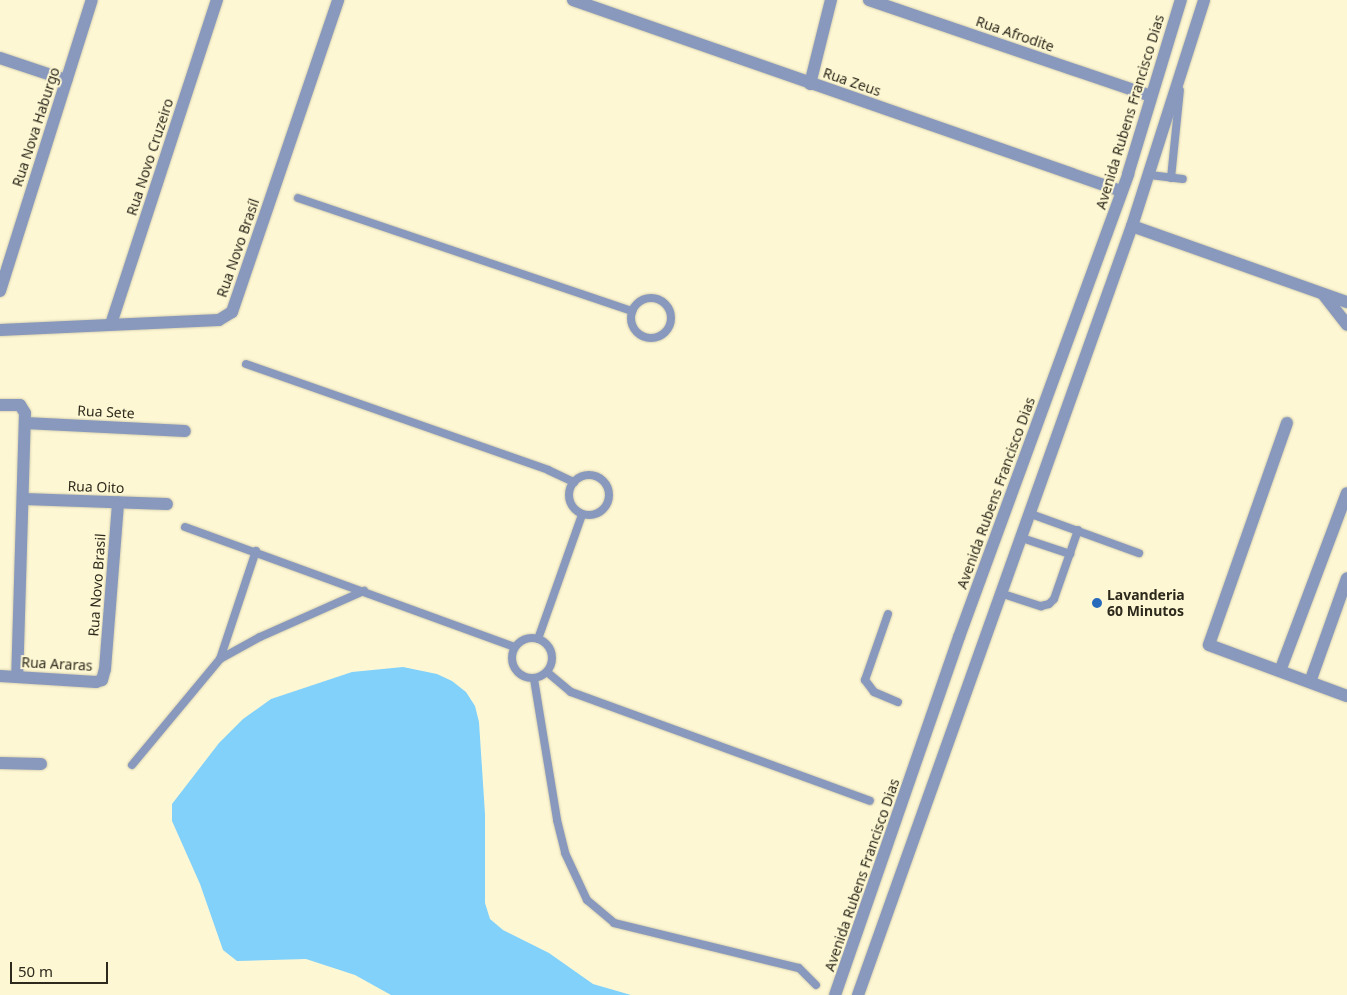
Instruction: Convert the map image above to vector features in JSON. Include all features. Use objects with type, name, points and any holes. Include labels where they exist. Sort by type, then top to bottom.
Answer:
[{"type":"street","name":"Rua Nova Haburgo","points":[[0,291],[92,0]]},
{"type":"street","name":"Rua Novo Cruzeiro","points":[[111,324],[217,0]]},
{"type":"street","name":"Rua Novo Brasíl","points":[[0,330],[219,320],[232,312],[338,0]]},
{"type":"street","name":"Rua Zeus","points":[[573,0],[1121,191]]},
{"type":"street","points":[[810,84],[831,0]]},
{"type":"street","name":"Rua Afrodite","points":[[869,0],[1151,96]]},
{"type":"street","points":[[858,995],[1003,594],[1150,175],[1182,65],[1204,0]]},
{"type":"street","name":"Avenida Rubens Francisco Dias","points":[[835,995],[959,637],[1121,191],[1178,1]]},
{"type":"street","points":[[0,58],[66,80]]},
{"type":"street","points":[[1132,226],[1347,302]]},
{"type":"street","points":[[1323,294],[1347,325]]},
{"type":"street","points":[[0,405],[20,405],[25,413],[24,499],[17,677]]},
{"type":"street","name":"Rua Sete","points":[[25,423],[185,431]]},
{"type":"street","points":[[1287,423],[1209,645],[1347,696]]},
{"type":"street","points":[[1280,671],[1347,493]]},
{"type":"street","name":"Rua Oito","points":[[24,499],[167,504]]},
{"type":"street","name":"Rua Novo Brasil","points":[[105,669],[118,503]]},
{"type":"street","points":[[1310,682],[1347,578]]},
{"type":"street","name":"Rua Araras","points":[[0,676],[96,682],[102,680],[105,669]]},
{"type":"street","points":[[0,763],[41,764]]},
{"type":"lane","points":[[1171,178],[1182,65]]},
{"type":"lane","points":[[1150,175],[1183,179]]},
{"type":"lane","points":[[298,198],[632,311]]},
{"type":"lane","points":[[646,299],[659,299],[671,313],[670,326],[662,336],[644,338],[634,330],[632,311],[646,299]]},
{"type":"lane","points":[[246,364],[548,470],[574,482]]},
{"type":"lane","points":[[585,476],[597,476],[609,491],[604,509],[593,515],[582,515],[569,500],[574,482],[585,476]]},
{"type":"lane","points":[[1031,514],[1139,553]]},
{"type":"lane","points":[[538,639],[582,515]]},
{"type":"lane","points":[[185,527],[514,647]]},
{"type":"lane","points":[[1003,594],[1040,606],[1049,604],[1054,599],[1078,530]]},
{"type":"lane","points":[[1022,538],[1070,554]]},
{"type":"lane","points":[[132,765],[220,659],[256,552]]},
{"type":"lane","points":[[220,659],[260,637],[364,591]]},
{"type":"lane","points":[[888,614],[865,680],[874,692],[898,702]]},
{"type":"lane","points":[[525,638],[538,639],[550,649],[552,657],[547,672],[534,679],[516,672],[511,660],[514,647],[525,638]]},
{"type":"lane","points":[[547,672],[571,692],[870,801]]},
{"type":"lane","points":[[534,679],[557,820],[565,853],[587,900],[614,923],[799,968],[816,985]]},
{"type":"water","points":[[403,667],[437,674],[452,681],[466,692],[475,706],[479,722],[485,814],[485,903],[490,919],[503,930],[549,953],[593,984],[631,995],[391,995],[355,975],[306,959],[237,961],[223,950],[200,884],[172,821],[172,804],[219,743],[243,719],[271,699],[352,672]]},
{"type":"place","name":"Lavanderia 60 Minutos","points":[[1097,603]]}]
